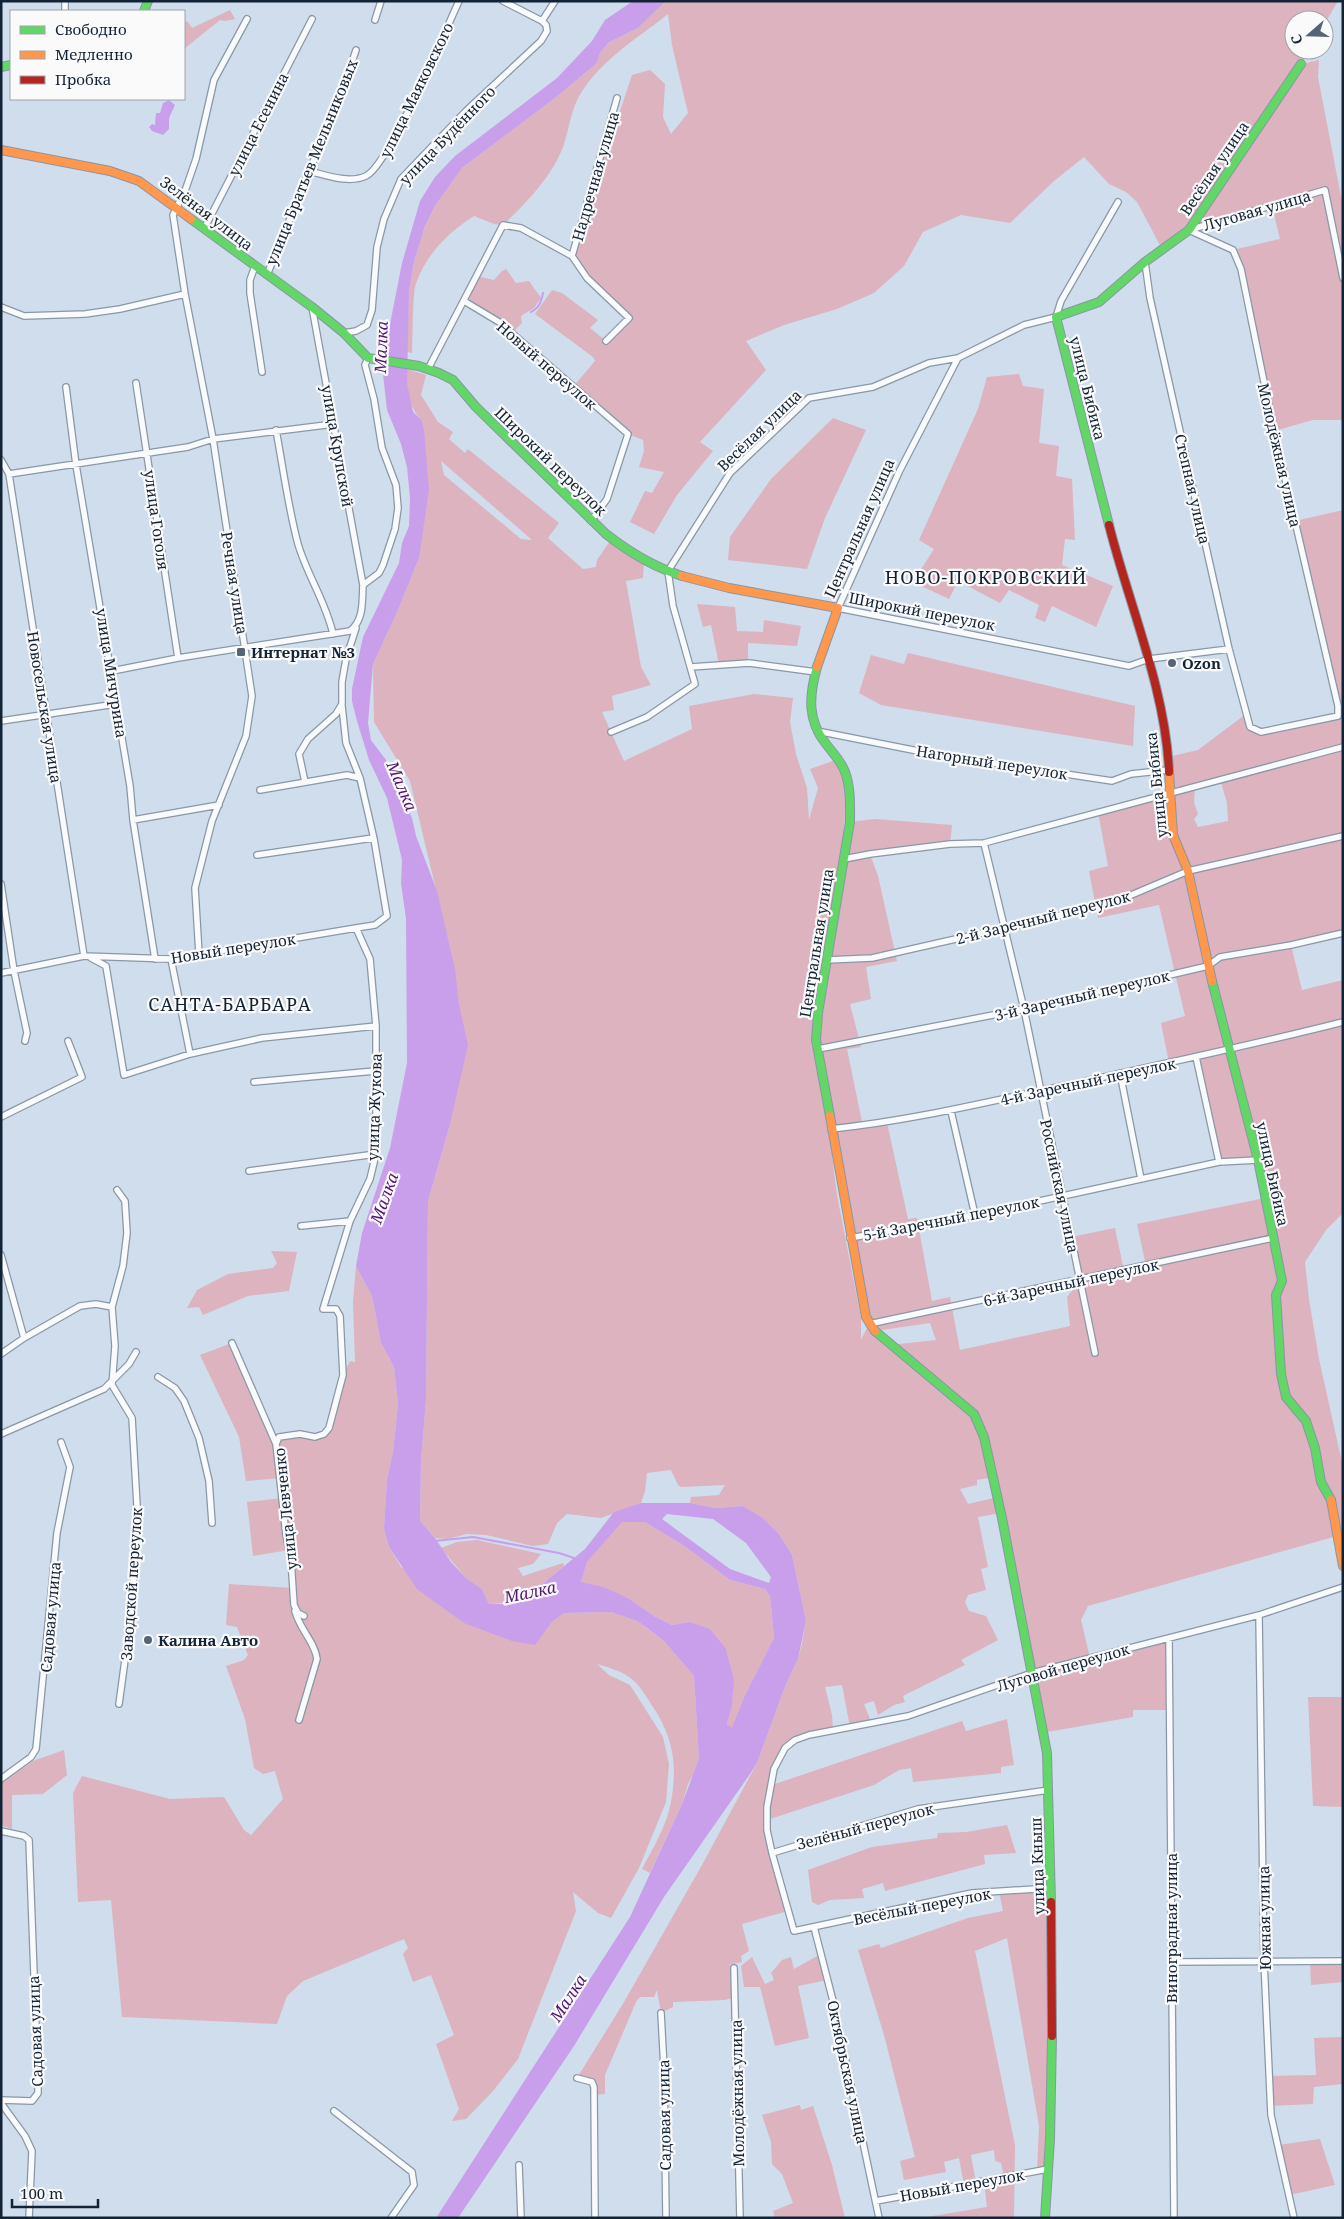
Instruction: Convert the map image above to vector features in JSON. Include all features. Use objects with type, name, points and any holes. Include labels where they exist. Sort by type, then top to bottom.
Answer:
[{"type":"street","points":[[375,20],[381,1]]},
{"type":"street","name":"улица Маяковского","points":[[309,171],[354,179],[365,176],[373,171],[381,162],[408,112],[459,1]]},
{"type":"street","points":[[503,1],[542,21]]},
{"type":"street","name":"улица Будённого","points":[[344,333],[356,331],[367,325],[372,310],[375,287],[377,247],[384,219],[401,179],[467,110],[541,41],[547,31],[542,21],[555,1]]},
{"type":"street","points":[[177,207],[196,159],[214,80],[247,19]]},
{"type":"street","name":"улица Есенина","points":[[204,228],[312,19]]},
{"type":"street","name":"улица Братьев Мельниковых","points":[[267,275],[344,86],[356,50]]},
{"type":"street","name":"Весёлая улица","points":[[668,571],[730,473],[809,398],[873,387],[929,364],[958,358],[1024,325],[1056,317],[1099,302],[1146,262],[1189,230],[1301,64]]},
{"type":"street","name":"Надречная улица","points":[[428,369],[503,225],[521,228],[572,256],[617,98]]},
{"type":"street","name":"Зелёная улица","points":[[1,150],[68,162],[132,178],[147,186],[312,307],[344,333],[368,358]]},
{"type":"street","name":"Луговая улица","points":[[1189,230],[1325,190],[1343,278]]},
{"type":"street","points":[[1056,317],[1061,301],[1118,202]]},
{"type":"street","name":"Речная улица","points":[[177,207],[173,215],[185,294],[213,439],[252,696],[246,736],[212,821],[195,888],[199,954]]},
{"type":"street","name":"Молодёжная улица","points":[[1189,230],[1233,250],[1241,269],[1274,431],[1340,715]]},
{"type":"street","points":[[572,256],[587,278],[629,318],[606,341]]},
{"type":"street","name":"Степная улица","points":[[1146,262],[1150,298],[1229,649],[1250,727],[1261,732],[1340,715]]},
{"type":"street","points":[[255,266],[250,280],[250,293],[262,372]]},
{"type":"street","points":[[1,307],[24,316],[85,314],[120,310],[185,294]]},
{"type":"street","name":"Новый переулок","points":[[464,300],[499,322],[628,434],[607,499],[591,520]]},
{"type":"street","name":"улица Крупской","points":[[312,307],[363,585],[360,619],[346,659],[342,682],[342,704],[346,743],[360,778],[387,916],[375,925]]},
{"type":"street","name":"улица Бибика","points":[[1056,317],[1117,556],[1149,659],[1168,751],[1170,816],[1176,844],[1188,871],[1208,966],[1258,1160],[1282,1281],[1276,1295],[1281,1374],[1286,1396],[1306,1422],[1315,1448],[1321,1482],[1331,1500],[1343,1566]]},
{"type":"street","points":[[363,585],[379,572],[383,565],[395,529],[398,508],[396,485],[382,448],[374,399],[365,365],[368,358]]},
{"type":"street","name":"Широкий переулок","points":[[368,358],[418,366],[450,378],[462,389],[472,403],[520,448],[591,520],[628,550],[668,571],[729,588],[1129,666],[1149,659],[1229,649]]},
{"type":"street","name":"Центральная улица","points":[[958,358],[899,472],[838,608],[816,672],[810,715],[817,732],[841,763],[845,773],[850,816],[816,1031],[850,1238],[866,1317],[869,1324],[890,1345],[974,1414],[984,1437],[1002,1518]]},
{"type":"street","name":"улица Гоголя","points":[[136,382],[178,658]]},
{"type":"street","name":"улица Мичурина","points":[[66,387],[76,465],[112,671],[155,959]]},
{"type":"street","points":[[10,474],[148,453],[188,446],[213,439],[334,424]]},
{"type":"street","points":[[276,430],[298,542],[305,564],[328,613],[333,634]]},
{"type":"street","name":"Новосельская улица","points":[[1,460],[10,474],[46,714],[87,956]]},
{"type":"street","points":[[611,732],[648,718],[695,684],[673,606],[668,571]]},
{"type":"street","points":[[112,671],[178,658],[350,631],[356,626]]},
{"type":"street","points":[[691,667],[749,663],[816,672]]},
{"type":"street","points":[[1,722],[116,704]]},
{"type":"street","points":[[305,782],[299,754],[308,739],[336,714],[342,704]]},
{"type":"street","name":"Нагорный переулок","points":[[817,732],[933,754],[1112,780],[1131,774],[1168,770]]},
{"type":"street","points":[[844,859],[950,844],[984,843],[1170,792],[1343,748]]},
{"type":"street","points":[[260,790],[346,775],[360,778]]},
{"type":"street","points":[[133,820],[219,805]]},
{"type":"street","name":"2-й Заречный переулок","points":[[827,960],[872,958],[1110,904],[1188,871],[1343,836]]},
{"type":"street","points":[[256,855],[373,838]]},
{"type":"street","name":"Российская улица","points":[[984,843],[1024,1009],[1039,1091],[1095,1353]]},
{"type":"street","points":[[1,884],[14,971],[26,1033],[25,1041]]},
{"type":"street","name":"Новый переулок","points":[[1,973],[87,956],[172,959],[375,925]]},
{"type":"street","name":"улица Жукова","points":[[323,1309],[350,1221],[370,1179],[376,1154],[376,1026],[370,959],[356,928]]},
{"type":"street","name":"3-й Заречный переулок","points":[[818,1049],[1024,1009],[1208,966],[1220,957],[1291,945],[1343,933]]},
{"type":"street","points":[[87,956],[106,966],[124,1075],[190,1054],[262,1038],[376,1026]]},
{"type":"street","points":[[172,959],[190,1054]]},
{"type":"street","name":"4-й Заречный переулок","points":[[831,1129],[876,1124],[951,1111],[1230,1051],[1343,1022]]},
{"type":"street","points":[[1,1117],[82,1077],[68,1041]]},
{"type":"street","points":[[1196,1057],[1219,1162]]},
{"type":"street","points":[[254,1082],[375,1071]]},
{"type":"street","points":[[1120,1074],[1141,1179]]},
{"type":"street","points":[[951,1111],[976,1215]]},
{"type":"street","points":[[249,1171],[376,1154]]},
{"type":"street","name":"5-й Заречный переулок","points":[[850,1238],[976,1215],[1219,1162],[1258,1160]]},
{"type":"street","name":"Заводской переулок","points":[[117,1190],[125,1201],[127,1233],[123,1266],[112,1307],[115,1346],[112,1388],[119,1394],[132,1418],[138,1523],[130,1623],[119,1704]]},
{"type":"street","points":[[301,1226],[350,1221]]},
{"type":"street","name":"6-й Заречный переулок","points":[[869,1324],[1080,1281],[1273,1238]]},
{"type":"street","points":[[1,1255],[24,1338]]},
{"type":"street","points":[[1,1354],[24,1338],[80,1306],[96,1304],[112,1307]]},
{"type":"street","name":"улица Левченко","points":[[299,1720],[317,1659],[316,1650],[299,1624],[295,1609],[292,1588],[292,1560],[286,1535],[276,1444],[280,1437],[300,1434],[315,1437],[324,1434],[332,1421],[343,1375],[340,1316],[336,1309],[323,1309]]},
{"type":"street","points":[[232,1343],[276,1444]]},
{"type":"street","points":[[1,1434],[104,1389],[129,1364],[136,1352]]},
{"type":"street","points":[[158,1377],[175,1388],[184,1401],[199,1438],[209,1481],[212,1523]]},
{"type":"street","name":"Садовая улица","points":[[1,1779],[31,1757],[36,1749],[38,1740],[58,1533],[70,1467],[61,1442]]},
{"type":"street","name":"улица Кныш","points":[[1002,1518],[1048,1753],[1053,1964],[1045,2218]]},
{"type":"street","name":"Луговой переулок","points":[[772,1853],[767,1830],[767,1806],[774,1769],[785,1748],[795,1740],[809,1735],[908,1716],[1032,1673],[1259,1615],[1343,1587]]},
{"type":"street","points":[[295,1609],[304,1616]]},
{"type":"street","name":"Южная улица","points":[[1259,1615],[1264,1961],[1270,2115],[1294,2218]]},
{"type":"street","name":"Виноградная улица","points":[[1169,1638],[1174,2218]]},
{"type":"street","name":"Зелёный переулок","points":[[772,1853],[918,1809],[1049,1790]]},
{"type":"street","name":"Садовая улица","points":[[1,1830],[24,1836],[29,1840],[38,2082],[38,2093],[32,2101],[1,2102]]},
{"type":"street","name":"Весёлый переулок","points":[[772,1853],[794,1931],[972,1893],[1051,1888]]},
{"type":"street","name":"Октябрьская улица","points":[[814,1927],[833,2001],[879,2218]]},
{"type":"street","points":[[1171,1962],[1343,1961]]},
{"type":"street","name":"Молодёжная улица","points":[[734,1968],[740,2218]]},
{"type":"street","name":"Садовая улица","points":[[661,2013],[664,2069],[666,2218]]},
{"type":"street","points":[[578,2078],[592,2082],[594,2087],[595,2218]]},
{"type":"street","points":[[1,2102],[25,2136],[32,2151],[29,2218]]},
{"type":"street","points":[[334,2110],[412,2172],[414,2185],[391,2218]]},
{"type":"street","points":[[519,2165],[521,2218]]},
{"type":"street","name":"Новый переулок","points":[[876,2201],[1048,2170]]},
{"type":"shaded area","points":[[666,1],[1338,1],[1333,10],[1284,10],[1284,60],[1304,60],[1302,64],[1319,60],[1318,77],[1343,207],[1343,420],[1313,420],[1274,431],[1241,269],[1233,250],[1280,239],[1272,206],[1189,230],[1162,249],[1137,202],[1126,192],[1109,184],[1084,157],[1054,181],[1010,223],[961,215],[923,232],[904,266],[874,293],[837,309],[784,325],[746,341],[766,370],[700,442],[713,451],[677,495],[654,534],[630,522],[645,491],[652,493],[664,472],[639,467],[644,451],[643,440],[628,434],[573,387],[595,361],[593,357],[535,314],[552,290],[562,293],[598,320],[590,328],[606,341],[628,318],[587,278],[572,256],[632,75],[650,70],[665,84],[663,117],[671,134],[688,113],[672,45],[668,14],[610,59],[590,81],[575,105],[563,147],[552,169],[545,180],[520,208],[503,225],[494,224],[474,216],[448,236],[426,262],[416,283],[413,307],[412,353],[407,352],[409,291],[414,262],[425,226],[435,206],[462,168],[555,98],[597,63],[600,53],[608,43],[638,28]]},
{"type":"shaded area","points":[[230,10],[235,19],[220,20],[185,48],[185,22],[187,21],[192,28]]},
{"type":"shaded area","points":[[506,269],[516,283],[529,281],[541,298],[534,308],[521,316],[522,323],[512,333],[464,301],[476,276],[494,280]]},
{"type":"shaded area","points":[[407,369],[426,375],[421,395],[438,422],[453,432],[449,439],[465,453],[468,449],[559,523],[548,538],[583,569],[596,567],[597,560],[612,538],[644,559],[643,578],[626,581],[641,667],[651,685],[612,696],[614,710],[602,712],[624,761],[692,729],[689,706],[754,694],[793,698],[790,722],[796,754],[807,788],[809,820],[818,788],[810,769],[833,761],[840,772],[845,793],[842,851],[825,947],[822,949],[821,976],[811,1041],[828,1123],[837,1195],[861,1318],[861,1340],[869,1324],[816,1040],[850,822],[875,819],[952,825],[950,844],[870,854],[878,876],[897,961],[866,967],[871,999],[850,1004],[861,1047],[847,1049],[862,1122],[886,1118],[908,1219],[917,1218],[932,1301],[950,1297],[960,1350],[1070,1326],[1067,1297],[1080,1281],[1071,1237],[1115,1228],[1124,1271],[1146,1266],[1137,1224],[1265,1198],[1257,1160],[1219,1162],[1196,1057],[1169,1063],[1161,1023],[1185,1016],[1159,905],[1098,918],[1089,871],[1108,866],[1098,812],[1169,792],[1168,757],[1198,750],[1246,714],[1250,727],[1261,732],[1337,716],[1295,521],[1343,510],[1343,933],[1291,945],[1302,990],[1343,980],[1343,1213],[1326,1230],[1305,1262],[1319,1359],[1343,1467],[1343,1566],[1337,1536],[1088,1606],[1081,1620],[1090,1658],[1032,1673],[1001,1513],[978,1517],[988,1567],[981,1569],[986,1590],[968,1595],[965,1602],[969,1611],[986,1616],[998,1640],[961,1660],[965,1665],[903,1696],[905,1702],[894,1705],[878,1715],[874,1701],[864,1704],[872,1724],[850,1727],[842,1685],[825,1687],[832,1715],[833,1730],[808,1736],[790,1745],[779,1760],[772,1785],[962,1721],[966,1731],[1007,1719],[1014,1765],[1001,1767],[1001,1773],[913,1782],[911,1768],[899,1770],[874,1785],[767,1820],[788,1911],[742,1924],[749,1951],[741,1956],[742,1962],[729,1965],[734,1968],[735,1997],[725,2000],[673,2002],[673,2007],[661,2013],[657,1990],[654,1997],[640,1997],[636,2002],[605,2075],[605,2094],[594,2095],[592,2082],[577,2078],[624,2002],[702,1865],[757,1763],[786,1684],[798,1659],[806,1621],[792,1555],[779,1534],[763,1518],[743,1506],[716,1508],[690,1503],[691,1497],[719,1495],[725,1485],[681,1487],[678,1485],[671,1470],[647,1473],[645,1491],[641,1503],[601,1518],[567,1514],[557,1523],[548,1544],[533,1546],[486,1535],[467,1534],[447,1539],[435,1538],[420,1521],[421,1462],[426,1399],[428,1201],[449,1128],[459,1005],[450,948],[410,781],[374,722],[373,664],[419,558],[421,419],[413,409]],"holes":[[[441,461],[531,540],[521,539],[444,475]],[[1220,779],[1227,803],[1228,821],[1198,827],[1194,819],[1198,814],[1194,803],[1195,786]],[[930,1323],[936,1340],[890,1345],[875,1331]],[[993,1477],[998,1497],[968,1504],[960,1489],[977,1485],[977,1480]]]},
{"type":"shaded area","points":[[1019,374],[1023,386],[1044,389],[1039,443],[1059,446],[1056,476],[1072,479],[1075,540],[1065,539],[1062,565],[1113,586],[1096,627],[1052,606],[1045,622],[1035,618],[1039,605],[1009,590],[1000,603],[958,581],[949,599],[913,582],[934,549],[919,540],[978,409],[987,377]]},
{"type":"shaded area","points":[[833,418],[866,430],[825,518],[807,569],[728,560],[730,537],[771,479]]},
{"type":"shaded area","points":[[697,604],[735,607],[737,631],[763,632],[764,620],[801,626],[797,646],[748,643],[748,660],[746,663],[719,665],[711,625],[703,627]]},
{"type":"shaded area","points":[[908,653],[1135,706],[1133,746],[881,705],[859,693],[871,655],[904,664]]},
{"type":"shaded area","points":[[271,1251],[297,1252],[289,1291],[248,1296],[203,1315],[199,1307],[187,1308],[197,1290],[228,1274],[273,1268],[277,1263]]},
{"type":"shaded area","points":[[356,1266],[372,1296],[381,1343],[394,1367],[398,1404],[393,1452],[387,1479],[384,1529],[389,1547],[401,1567],[534,1645],[552,1622],[564,1613],[611,1612],[637,1621],[664,1641],[694,1676],[699,1759],[682,1804],[650,1873],[642,1869],[666,1819],[673,1788],[674,1763],[669,1739],[658,1716],[639,1686],[622,1673],[597,1664],[609,1675],[630,1685],[663,1737],[669,1764],[666,1802],[639,1868],[611,1918],[598,1913],[573,1892],[576,1911],[518,2059],[493,2091],[466,2119],[452,2121],[459,2109],[436,2044],[454,2035],[431,1975],[413,1982],[403,1954],[408,1948],[404,1939],[303,1981],[287,1996],[277,2024],[122,2017],[111,1900],[78,1902],[73,1793],[82,1776],[170,1799],[224,1797],[244,1830],[251,1835],[283,1799],[275,1771],[263,1774],[254,1768],[245,1719],[226,1666],[244,1660],[248,1655],[237,1627],[226,1625],[229,1584],[291,1588],[289,1550],[253,1556],[247,1502],[283,1498],[281,1478],[246,1481],[239,1437],[200,1355],[232,1343],[276,1443],[279,1437],[324,1434],[343,1375],[350,1361],[355,1362],[353,1302]]},
{"type":"shaded area","points":[[622,1521],[645,1522],[683,1545],[730,1580],[765,1589],[770,1596],[774,1638],[744,1697],[732,1729],[727,1724],[732,1704],[733,1687],[726,1649],[689,1622],[672,1625],[654,1616],[628,1598],[581,1582],[587,1562]]},
{"type":"shaded area","points":[[477,1540],[541,1554],[533,1564],[518,1568],[523,1576],[563,1563],[564,1566],[538,1587],[521,1597],[511,1601],[489,1604],[482,1589],[466,1578],[441,1548],[457,1542]]},
{"type":"shaded area","points":[[1167,1641],[1167,1710],[1133,1710],[1133,1717],[1047,1732],[1038,1680],[1042,1673]]},
{"type":"shaded area","points":[[1308,1697],[1343,1697],[1343,1807],[1313,1806]]},
{"type":"shaded area","points":[[64,1750],[67,1775],[43,1794],[12,1795],[12,1829],[1,1825],[1,1784],[33,1761]]},
{"type":"shaded area","points":[[1007,1825],[1016,1853],[984,1855],[985,1864],[885,1891],[883,1883],[862,1889],[864,1898],[830,1900],[818,1905],[812,1902],[808,1870],[872,1847],[937,1838],[938,1833],[966,1832]]},
{"type":"shaded area","points":[[1051,1888],[1048,2169],[1037,2172],[1039,2126],[1007,1938],[975,1951],[1015,2145],[1014,2218],[921,2218],[987,2207],[984,2181],[999,2178],[1003,2172],[1001,2163],[995,2161],[994,2150],[971,2155],[976,2183],[964,2185],[959,2158],[944,2162],[946,2172],[904,2180],[900,2161],[915,2157],[884,2035],[858,1950],[879,1944],[881,1948],[968,1918],[1003,1911],[999,1891]]},
{"type":"shaded area","points":[[819,1955],[827,1980],[798,1986],[809,2038],[775,2046],[760,1987],[744,1987],[741,1966],[752,1957],[765,1984],[774,1980],[771,1973],[782,1960],[791,1957],[794,1969]]},
{"type":"shaded area","points":[[1310,1961],[1343,1961],[1343,1982],[1311,1985]]},
{"type":"shaded area","points":[[1343,2037],[1343,2084],[1314,2087],[1313,2104],[1270,2106],[1269,2076],[1316,2075],[1314,2038]]},
{"type":"shaded area","points":[[800,2105],[801,2110],[813,2106],[832,2165],[845,2218],[775,2218],[773,2211],[793,2203],[782,2174],[772,2164],[771,2142],[762,2115]]},
{"type":"shaded area","points":[[1320,2139],[1335,2185],[1289,2195],[1278,2145]]},
{"type":"water","name":"Малка","points":[[633,1],[666,1],[638,28],[608,43],[600,53],[597,63],[555,98],[462,168],[435,206],[425,226],[414,262],[409,291],[407,383],[413,412],[421,419],[424,430],[429,490],[419,558],[373,664],[368,723],[371,740],[386,760],[412,818],[416,836],[437,891],[455,969],[459,1005],[468,1045],[449,1128],[428,1201],[426,1399],[421,1462],[420,1521],[435,1538],[451,1562],[466,1578],[482,1589],[489,1604],[506,1604],[535,1590],[585,1549],[614,1512],[641,1503],[690,1503],[716,1508],[743,1506],[763,1518],[779,1534],[792,1555],[806,1621],[798,1659],[786,1684],[757,1763],[664,1897],[574,2046],[458,2218],[436,2218],[630,1917],[682,1804],[699,1759],[694,1676],[664,1641],[637,1621],[611,1612],[564,1613],[552,1622],[535,1645],[512,1641],[464,1623],[417,1589],[389,1547],[384,1529],[387,1479],[393,1452],[398,1404],[394,1367],[381,1343],[372,1296],[356,1266],[362,1233],[390,1148],[407,1063],[406,919],[401,883],[402,860],[387,798],[369,760],[352,701],[352,689],[363,637],[399,563],[402,543],[409,526],[410,498],[407,467],[401,444],[387,410],[382,365],[402,263],[420,201],[435,177],[455,156],[557,78],[592,41],[605,20]],"holes":[[[667,1514],[713,1519],[746,1543],[771,1577],[769,1583],[730,1569],[662,1519]],[[622,1522],[645,1522],[683,1545],[730,1580],[765,1589],[770,1596],[774,1638],[744,1697],[732,1728],[727,1724],[732,1706],[734,1680],[726,1649],[710,1629],[689,1622],[672,1625],[654,1616],[628,1598],[603,1587],[581,1582],[587,1562]]]},
{"type":"water","points":[[169,100],[175,105],[169,118],[169,129],[163,135],[152,131],[149,127],[152,124],[155,125],[156,113],[160,113],[163,103]]},
{"type":"waterway","points":[[531,312],[540,304],[543,293]]},
{"type":"waterway","points":[[434,1541],[473,1537],[559,1553],[574,1558]]},
{"type":"traffic: fast","points":[[144,10],[148,1]]},
{"type":"traffic: fast","points":[[1109,525],[1056,317],[1099,302],[1145,262],[1189,230],[1301,64]]},
{"type":"traffic: fast","points":[[1,67],[10,65]]},
{"type":"traffic: fast","points":[[191,219],[312,307],[344,333],[368,358],[419,366],[453,380],[476,407],[606,534],[642,558],[682,576]]},
{"type":"traffic: fast","points":[[817,667],[811,698],[815,726],[843,768],[847,778],[850,803],[850,822],[818,1013],[816,1040],[830,1116]]},
{"type":"traffic: fast","points":[[1212,981],[1258,1160],[1282,1281],[1276,1295],[1281,1374],[1286,1397],[1306,1421],[1315,1448],[1321,1482],[1331,1500]]},
{"type":"traffic: fast","points":[[875,1331],[974,1414],[984,1437],[1002,1518],[1047,1753],[1051,1902]]},
{"type":"traffic: fast","points":[[1045,2218],[1050,2139],[1052,2036]]},
{"type":"traffic: slow","points":[[1,150],[110,171],[139,181],[191,219]]},
{"type":"traffic: slow","points":[[682,576],[729,588],[838,608],[817,667]]},
{"type":"traffic: slow","points":[[1169,772],[1173,835],[1188,871],[1212,981]]},
{"type":"traffic: slow","points":[[830,1116],[866,1317],[875,1331]]},
{"type":"traffic: slow","points":[[1331,1500],[1343,1566]]},
{"type":"traffic: jam","points":[[1109,525],[1154,679],[1161,710],[1169,772]]},
{"type":"traffic: jam","points":[[1051,1902],[1052,2036]]},
{"type":"place","name":"Интернат №3","points":[[241,652]]},
{"type":"place","name":"Ozon","points":[[1172,663]]},
{"type":"place","name":"Калина Авто","points":[[148,1640]]},
{"type":"district","name":"НОВО-ПОКРОВСКИЙ","points":[[986,577]]},
{"type":"district","name":"САНТА-БАРБАРА","points":[[230,1004]]}]
